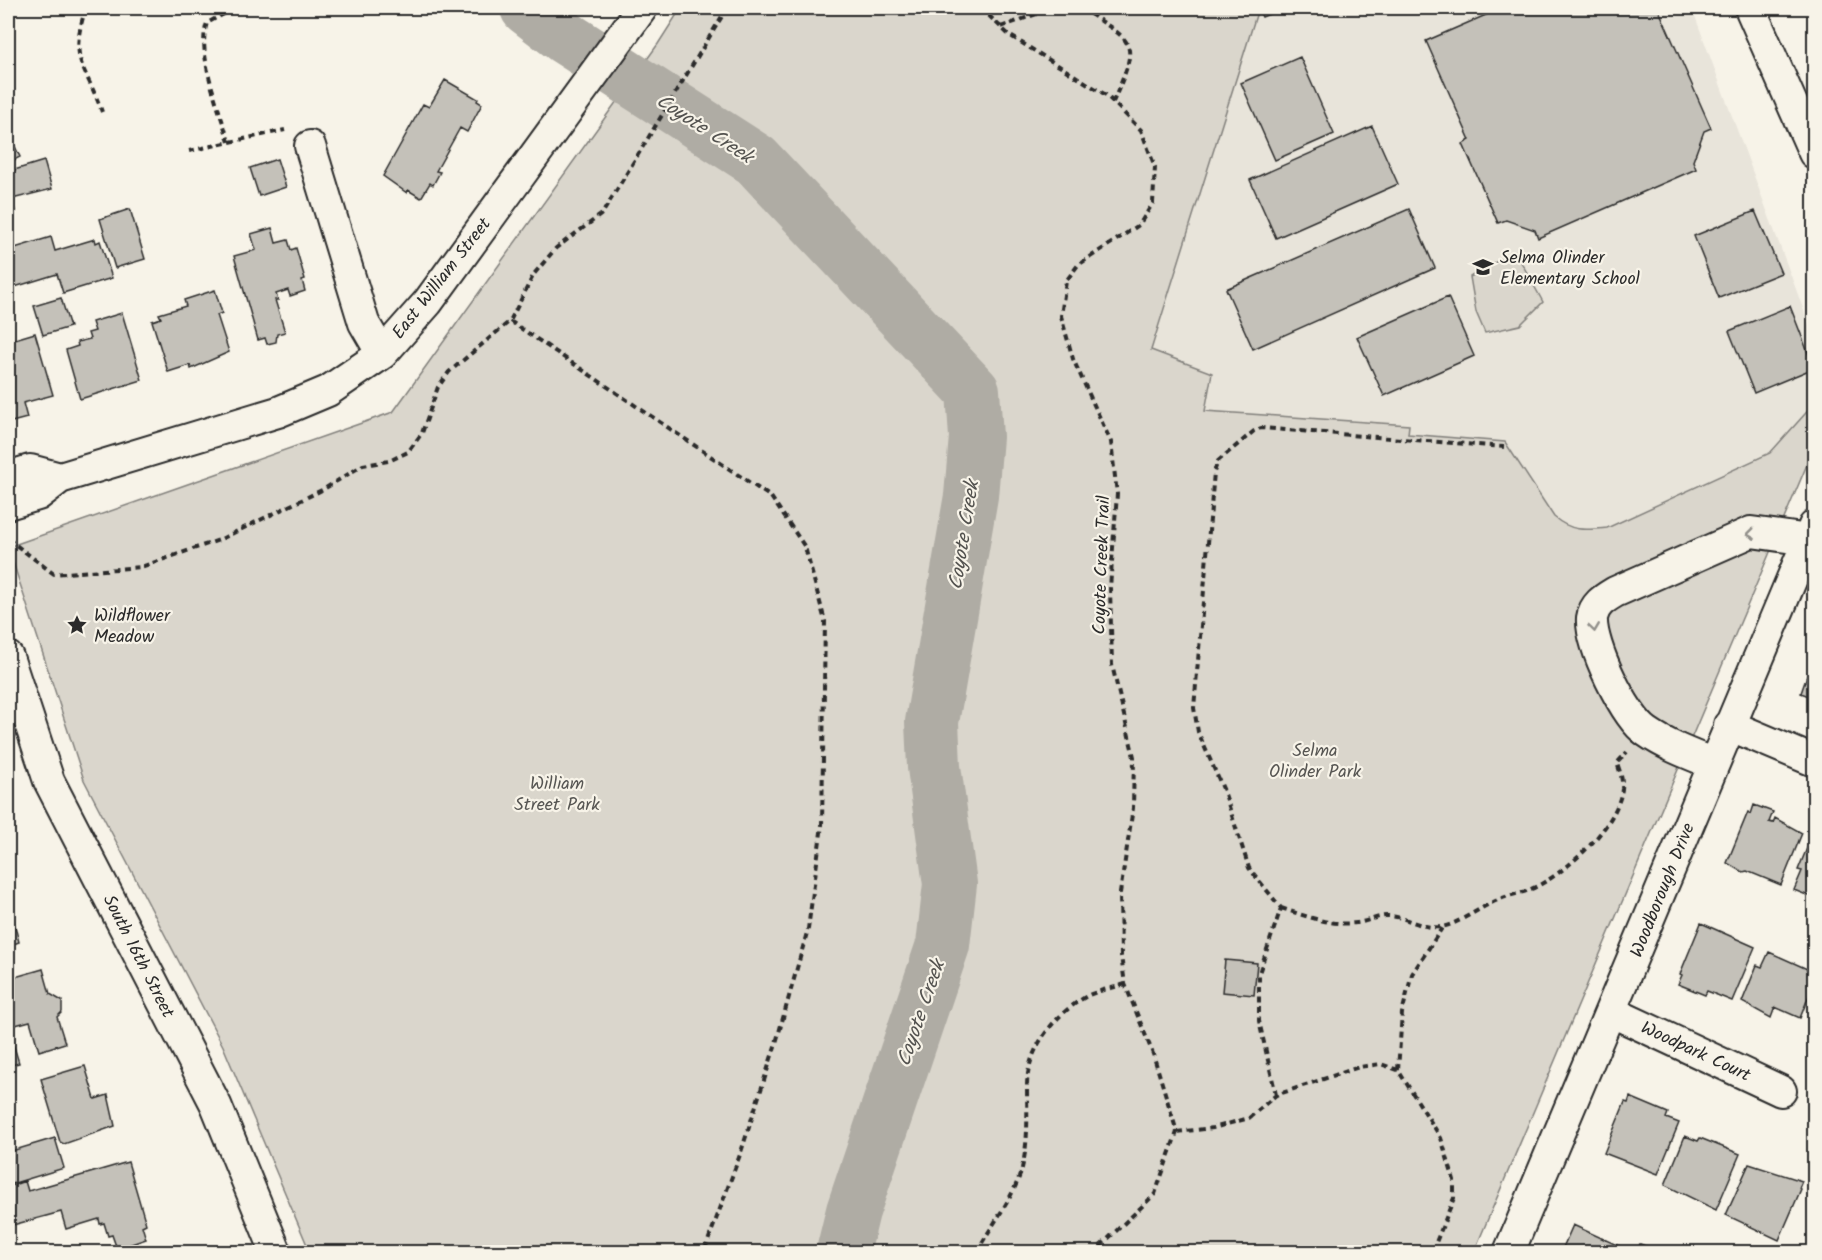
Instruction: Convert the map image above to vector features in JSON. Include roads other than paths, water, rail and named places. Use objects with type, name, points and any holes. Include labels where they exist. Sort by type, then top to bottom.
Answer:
[{"type":"street","name":"East William Street","points":[[8,504],[38,495],[60,478],[278,412],[328,391],[382,354],[428,302],[548,133],[642,8]]},
{"type":"street","points":[[1750,8],[1815,153]]},
{"type":"street","points":[[310,146],[364,323],[382,354]]},
{"type":"street","points":[[8,477],[30,470],[60,478]]},
{"type":"street","points":[[1714,764],[1646,732],[1611,684],[1594,634],[1592,617],[1599,602],[1615,592],[1750,532],[1812,533]]},
{"type":"street","name":"Woodborough Drive","points":[[1509,1252],[1812,533]]},
{"type":"street","name":"South 16th Street","points":[[8,657],[49,781],[216,1105],[276,1252]]},
{"type":"street","points":[[1730,724],[1815,761]]},
{"type":"street","name":"Woodpark Court","points":[[1612,1012],[1780,1091]]},
{"type":"waterway","name":"Coyote Creek","points":[[527,8],[566,38],[756,160],[973,391],[976,437],[971,496],[932,722],[934,767],[950,884],[943,945],[853,1211],[843,1252]]},
{"type":"place","name":"Selma Olinder Elementary School","points":[[1483,267]]},
{"type":"place","name":"Wildflower Meadow","points":[[77,625]]},
{"type":"park label","name":"Selma Olinder Park","points":[[1315,760]]},
{"type":"park label","name":"William Street Park","points":[[557,793]]}]
